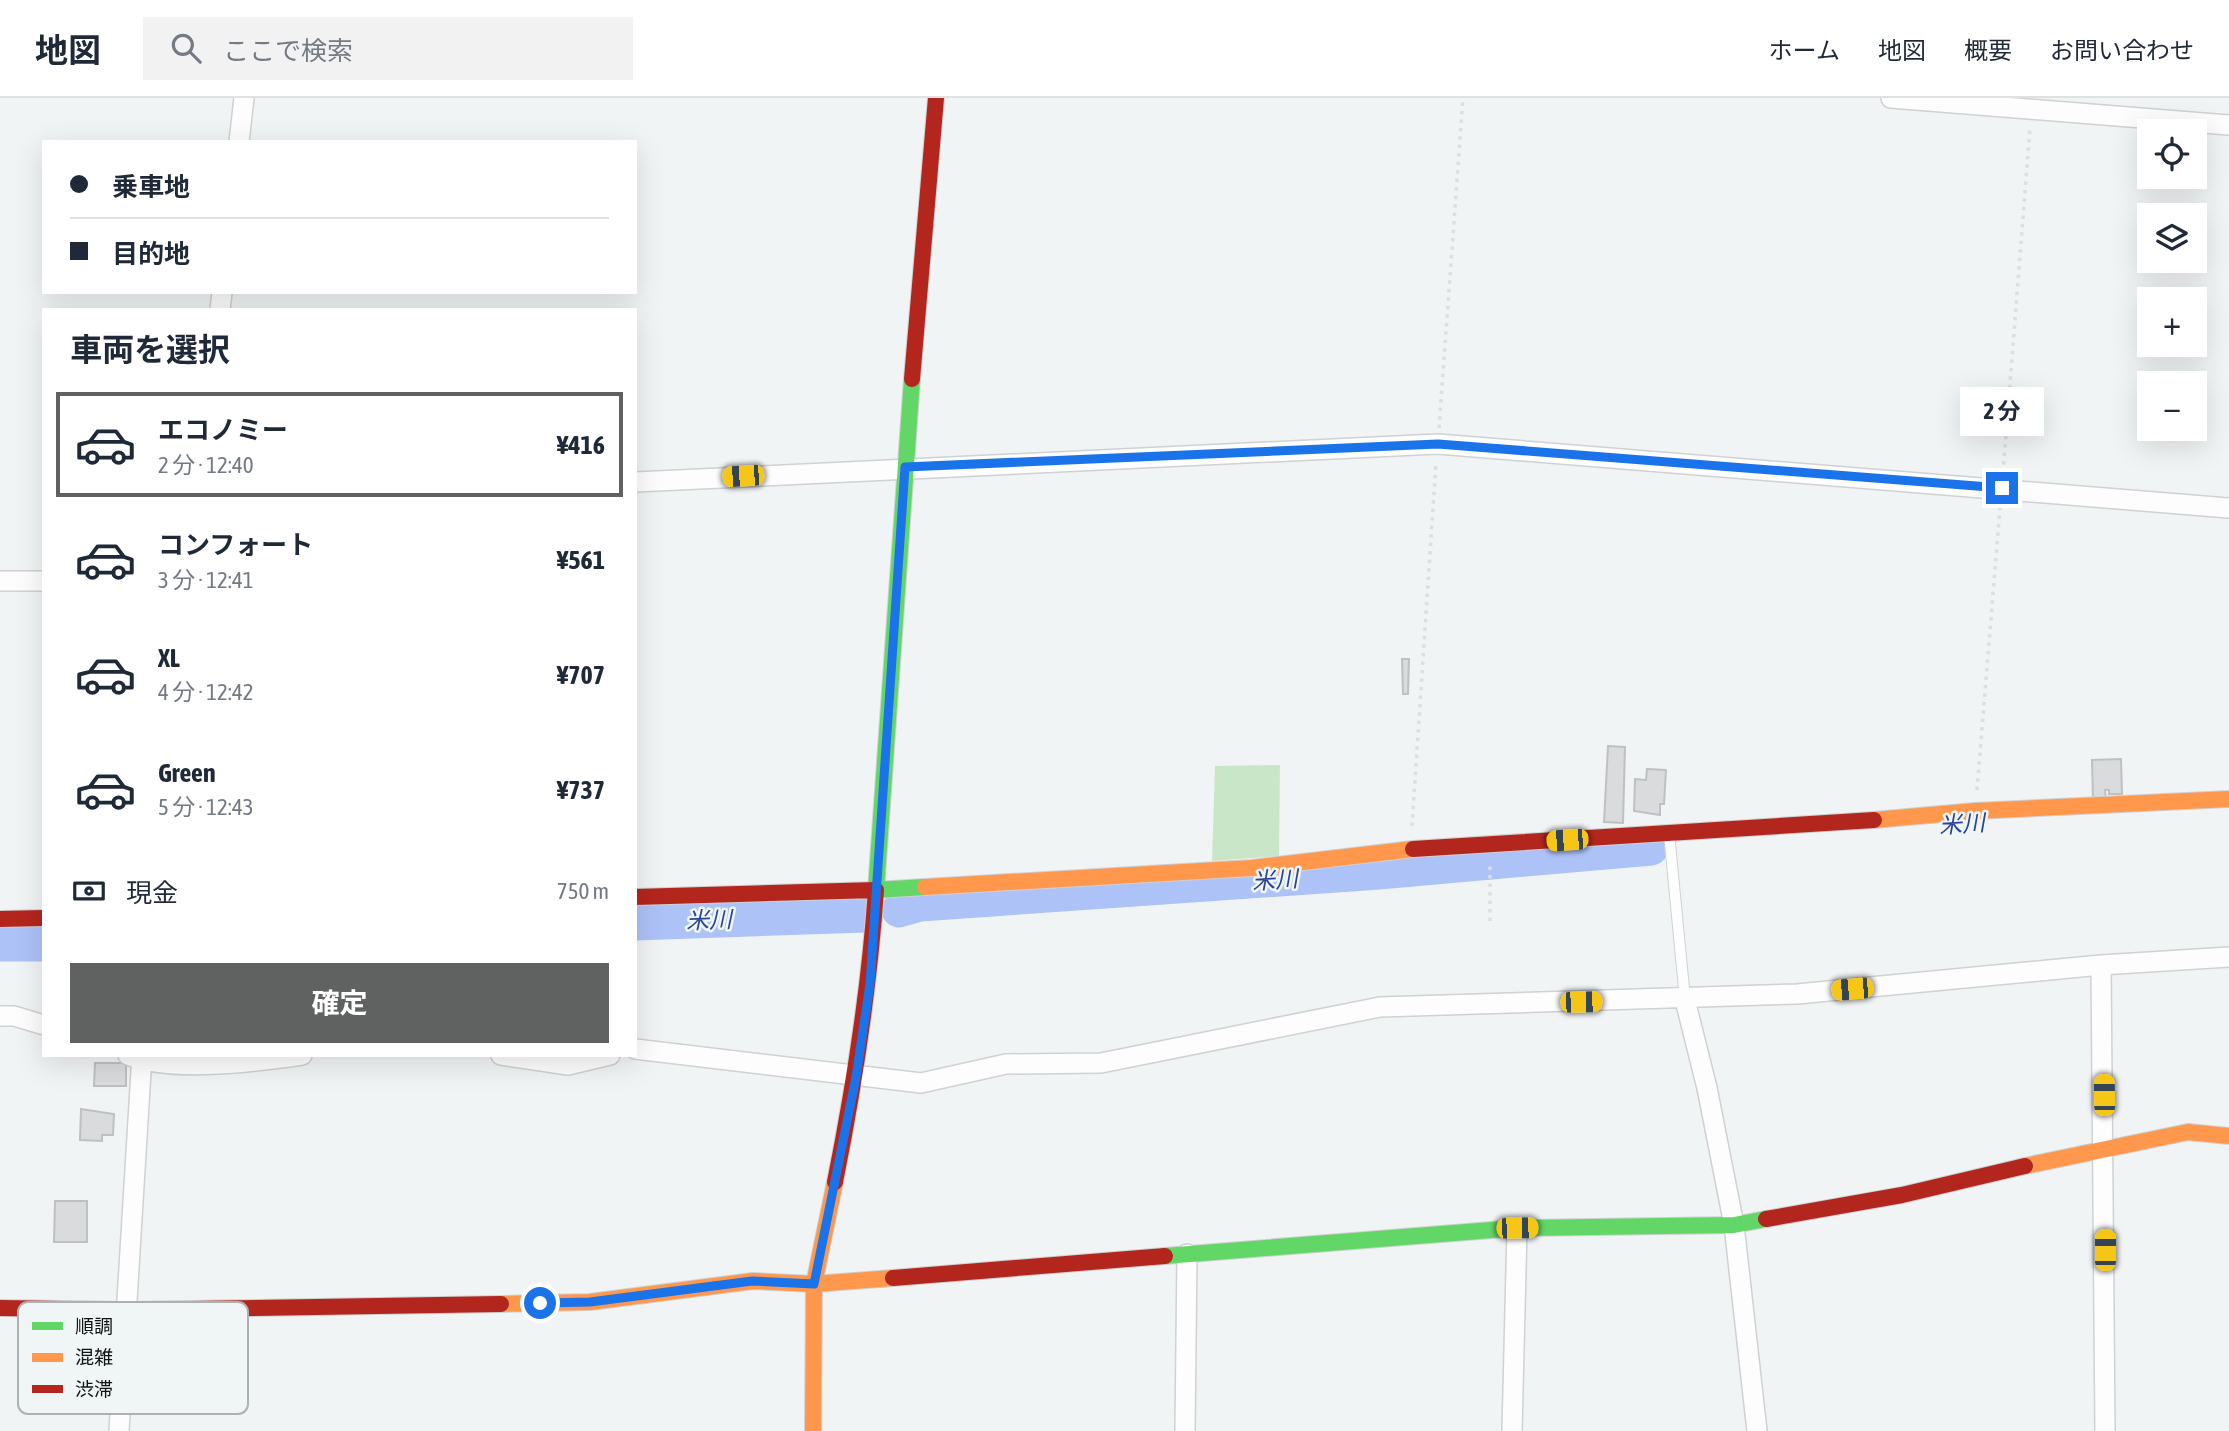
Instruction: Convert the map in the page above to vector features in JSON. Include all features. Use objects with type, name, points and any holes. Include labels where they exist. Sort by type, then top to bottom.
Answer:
[{"type":"street","points":[[239,140],[244,98]]},
{"type":"street","points":[[813,1431],[814,1284],[856,1077],[870,984],[905,467],[936,98]]},
{"type":"street","points":[[1891,98],[2229,125]]},
{"type":"street","points":[[637,482],[905,467],[1438,444],[2229,508]]},
{"type":"street","points":[[0,581],[42,581]]},
{"type":"street","points":[[637,897],[876,890],[1252,868],[1410,849],[1893,819],[1975,811],[2229,799]]},
{"type":"street","points":[[0,919],[42,918]]},
{"type":"street","points":[[637,1049],[922,1083],[1006,1064],[1101,1063],[1380,1007],[1685,1000],[1797,994],[2101,965],[2229,957]]},
{"type":"street","points":[[2101,965],[2105,1147],[2105,1431]]},
{"type":"street","points":[[1685,1000],[1707,1088],[1734,1225],[1757,1431]]},
{"type":"street","points":[[0,1016],[14,1016],[42,1025]]},
{"type":"street","points":[[126,1302],[137,1057],[211,1064],[282,1057]]},
{"type":"street","points":[[514,1057],[568,1065],[602,1057]]},
{"type":"street","points":[[248,1308],[590,1302],[752,1281],[814,1284],[1517,1228],[1734,1225],[1902,1195],[2105,1147],[2188,1132],[2229,1136]]},
{"type":"street","points":[[1512,1431],[1517,1228]]},
{"type":"street","points":[[1185,1431],[1187,1254]]},
{"type":"street","points":[[0,1308],[18,1308]]},
{"type":"lane","points":[[1670,833],[1685,1000]]},
{"type":"path","points":[[1410,849],[1463,98]]},
{"type":"path","points":[[1975,811],[2032,110]]},
{"type":"path","points":[[1490,867],[1490,921]]},
{"type":"green space","points":[[1280,765],[1279,856],[1212,861],[1215,766]]},
{"type":"building","points":[[1402,659],[1409,659],[1408,694],[1403,694]]},
{"type":"building","points":[[1608,746],[1625,747],[1623,823],[1604,822]]},
{"type":"building","points":[[2121,759],[2122,794],[2109,794],[2109,790],[2105,790],[2106,800],[2093,800],[2092,760]]},
{"type":"building","points":[[1647,769],[1666,770],[1664,804],[1660,804],[1660,815],[1634,811],[1635,779],[1646,780]]},
{"type":"building","points":[[95,1063],[126,1063],[126,1086],[94,1086]]},
{"type":"building","points":[[81,1109],[114,1114],[113,1135],[102,1135],[102,1141],[80,1140]]},
{"type":"building","points":[[55,1201],[87,1201],[87,1242],[54,1242]]},
{"type":"waterway","name":"米川","points":[[899,910],[920,904],[1379,872],[1651,848]]},
{"type":"waterway","name":"米川","points":[[637,923],[866,915]]},
{"type":"waterway","name":"米川","points":[[0,944],[42,944]]},
{"type":"traffic: fast","points":[[912,379],[876,890],[925,887]]},
{"type":"traffic: fast","points":[[1165,1256],[1517,1228],[1734,1225],[1766,1219]]},
{"type":"traffic: slow","points":[[1874,820],[1975,811],[2229,799]]},
{"type":"traffic: slow","points":[[925,887],[1252,868],[1413,849]]},
{"type":"traffic: slow","points":[[2025,1166],[2188,1132],[2229,1136]]},
{"type":"traffic: slow","points":[[813,1431],[814,1284],[835,1182]]},
{"type":"traffic: slow","points":[[501,1304],[590,1302],[753,1281],[814,1284],[893,1278]]},
{"type":"traffic: jam","points":[[912,379],[936,98]]},
{"type":"traffic: jam","points":[[1413,849],[1874,820]]},
{"type":"traffic: jam","points":[[637,897],[876,890],[860,1037],[835,1182]]},
{"type":"traffic: jam","points":[[0,919],[42,918]]},
{"type":"traffic: jam","points":[[1766,1219],[1902,1195],[2025,1166]]},
{"type":"traffic: jam","points":[[893,1278],[1165,1256]]},
{"type":"traffic: jam","points":[[248,1308],[501,1304]]},
{"type":"traffic: jam","points":[[0,1308],[18,1308]]},
{"type":"route","points":[[540,1303],[590,1302],[752,1281],[814,1284],[856,1077],[870,984],[905,467],[1438,444],[2002,488]]}]
